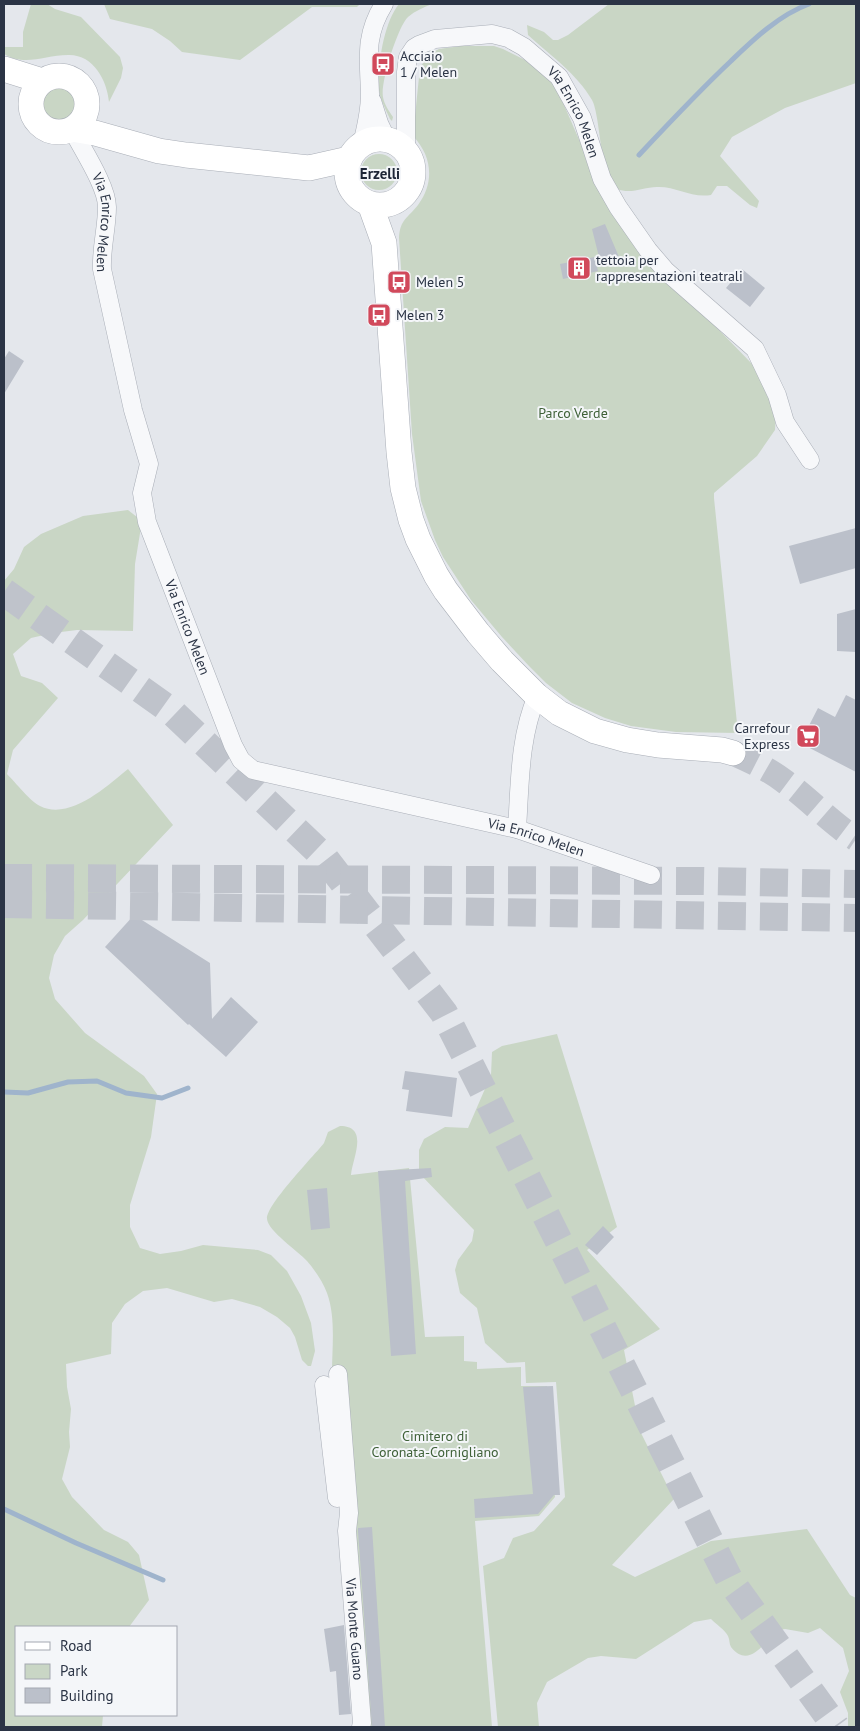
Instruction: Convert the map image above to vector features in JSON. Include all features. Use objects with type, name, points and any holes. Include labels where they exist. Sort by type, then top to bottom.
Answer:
[{"type":"street","points":[[384,4],[375,22],[368,45],[370,95],[379,123],[412,163],[413,176],[409,188],[401,198],[384,243]]},
{"type":"street","name":"Via Enrico Melen","points":[[397,146],[408,57],[414,48],[435,39],[492,34],[501,35],[529,51],[559,77],[582,118],[602,179],[648,250],[666,271],[755,349],[777,395],[785,422],[810,460]]},
{"type":"street","points":[[4,69],[42,81]]},
{"type":"street","points":[[31,104],[36,88],[42,81],[51,77],[70,77],[84,89],[87,98],[85,116],[80,124],[72,129]]},
{"type":"street","points":[[4,79],[31,104],[36,120],[42,127],[56,132],[72,129],[95,133],[159,151],[309,168],[350,186]]},
{"type":"street","points":[[370,95],[367,122],[347,173],[350,186],[357,197],[370,204],[386,205],[401,198]]},
{"type":"street","points":[[87,107],[101,123],[121,140]]},
{"type":"street","name":"Via Enrico Melen","points":[[72,129],[103,189],[107,206],[101,254],[102,269],[131,401],[149,464],[142,493],[147,522],[233,745],[241,760],[253,770],[517,829],[651,875]]},
{"type":"street","points":[[309,168],[356,152],[376,139],[397,146]]},
{"type":"street","points":[[370,204],[384,243],[403,488],[411,520],[424,552],[446,591],[502,661],[537,696],[559,713],[580,725],[635,741],[722,750],[733,753]]},
{"type":"street","points":[[517,829],[523,748],[528,721],[537,696]]},
{"type":"street","name":"Via Monte Guano","points":[[331,1379],[349,1513],[347,1531],[361,1727]]},
{"type":"green space","points":[[31,4],[47,4],[55,9],[81,17],[120,57],[123,68],[121,78],[109,102],[102,77],[85,59],[77,56],[60,55],[20,60],[4,54],[4,47],[23,47],[23,32]]},
{"type":"green space","points":[[104,4],[360,4],[357,7],[312,7],[240,60],[182,52],[152,29],[110,19]]},
{"type":"green space","points":[[399,4],[432,4],[408,17],[399,31],[387,68],[383,90],[384,102],[393,117],[392,121],[380,93],[379,69],[380,57],[389,22]]},
{"type":"green space","points":[[609,4],[856,4],[856,83],[785,108],[732,137],[720,156],[759,201],[757,208],[750,205],[727,186],[717,186],[711,195],[704,196],[666,187],[623,191],[611,184],[607,175],[592,100],[571,73],[528,35],[527,25],[544,32],[553,40],[558,40],[568,35]]},
{"type":"green space","name":"Parco Verde","points":[[461,46],[494,46],[503,49],[525,60],[552,82],[625,233],[754,366],[776,411],[775,430],[757,456],[714,493],[738,733],[676,732],[631,726],[605,718],[572,703],[546,683],[502,637],[471,600],[443,557],[435,540],[421,501],[412,434],[399,238],[405,219],[418,205],[427,187],[429,178],[429,169],[424,152],[413,136],[420,67],[431,53],[439,49]]},
{"type":"green space","points":[[58,86],[71,91],[76,104],[71,117],[58,122],[45,117],[40,104],[45,91]]},
{"type":"green space","points":[[379,154],[392,159],[397,172],[392,185],[379,190],[366,185],[361,172],[366,159]]},
{"type":"green space","points":[[128,510],[142,521],[135,564],[133,631],[77,630],[53,633],[31,638],[13,654],[21,676],[42,683],[58,698],[13,750],[7,774],[36,804],[52,809],[63,809],[75,805],[99,792],[128,769],[173,825],[83,920],[65,936],[54,955],[49,978],[55,999],[85,1033],[144,1076],[157,1094],[151,1137],[130,1205],[130,1227],[140,1248],[160,1254],[203,1245],[258,1250],[271,1255],[287,1271],[301,1296],[311,1323],[315,1351],[311,1366],[308,1366],[302,1360],[295,1337],[290,1328],[277,1317],[260,1307],[232,1299],[214,1302],[167,1288],[143,1291],[125,1304],[112,1323],[111,1354],[66,1364],[67,1387],[71,1409],[70,1447],[62,1479],[72,1497],[104,1530],[128,1542],[139,1555],[149,1600],[130,1626],[15,1626],[15,1716],[103,1716],[102,1727],[4,1727],[4,581],[14,569],[24,547],[41,534],[83,516]]},
{"type":"green space","points":[[557,1034],[617,1227],[587,1250],[660,1329],[624,1350],[640,1431],[674,1499],[612,1565],[635,1577],[711,1541],[807,1529],[850,1595],[856,1598],[856,1727],[848,1727],[848,1713],[840,1692],[849,1671],[843,1648],[820,1628],[808,1633],[785,1629],[774,1631],[761,1648],[750,1655],[744,1656],[737,1653],[731,1647],[727,1634],[711,1619],[694,1622],[636,1659],[601,1656],[588,1658],[547,1682],[537,1703],[539,1727],[498,1727],[483,1566],[504,1558],[513,1538],[534,1531],[565,1497],[556,1382],[526,1383],[525,1362],[507,1363],[485,1343],[477,1308],[460,1293],[455,1270],[458,1260],[472,1241],[474,1230],[419,1173],[419,1150],[424,1139],[445,1127],[468,1128],[491,1075],[492,1052],[502,1046]]},
{"type":"green space","name":"Cimitero di Coronata-Cornigliano","points":[[340,1126],[349,1127],[355,1131],[357,1137],[351,1175],[409,1168],[425,1337],[464,1336],[464,1361],[477,1362],[477,1369],[521,1367],[521,1386],[547,1386],[555,1497],[539,1516],[475,1521],[492,1727],[369,1727],[332,1373],[332,1312],[327,1293],[313,1268],[272,1229],[267,1219],[274,1203],[324,1143],[328,1132]]},
{"type":"building","points":[[605,224],[619,257],[600,261],[592,229]]},
{"type":"building","name":"tettoia per rappresentazioni teatrali","points":[[595,257],[598,271],[563,279],[560,264]]},
{"type":"building","points":[[742,269],[765,288],[750,307],[726,288]]},
{"type":"building","points":[[9,351],[24,361],[4,394],[4,359]]},
{"type":"building","points":[[856,528],[856,568],[800,584],[789,546]]},
{"type":"building","points":[[856,609],[856,652],[837,651],[837,614]]},
{"type":"building","points":[[846,695],[856,700],[856,772],[800,743],[818,708],[835,717]]},
{"type":"building","points":[[134,915],[210,963],[212,1019],[231,997],[258,1022],[226,1057],[188,1025],[105,947]]},
{"type":"building","points":[[405,1071],[457,1078],[452,1117],[406,1111],[409,1090],[402,1089]]},
{"type":"building","points":[[431,1168],[432,1177],[405,1181],[416,1354],[391,1356],[378,1171]]},
{"type":"building","points":[[327,1188],[330,1228],[311,1230],[307,1190]]},
{"type":"building","points":[[603,1226],[614,1237],[597,1255],[585,1245]]},
{"type":"building","points":[[553,1386],[560,1495],[554,1495],[538,1514],[475,1518],[474,1499],[533,1494],[523,1387]]},
{"type":"building","points":[[372,1527],[385,1727],[372,1727],[358,1531],[358,1528]]},
{"type":"building","points":[[344,1625],[351,1714],[339,1715],[336,1671],[330,1672],[324,1629]]},
{"type":"waterway","points":[[639,155],[719,72],[767,28],[787,14],[809,4]]},
{"type":"waterway","points":[[4,1092],[28,1093],[68,1082],[97,1081],[126,1093],[162,1098],[188,1088]]},
{"type":"waterway","points":[[4,1509],[76,1543],[163,1580]]},
{"type":"tunnel","points":[[4,592],[170,710],[323,856],[444,1013],[729,1579],[836,1727]]},
{"type":"tunnel","points":[[733,753],[778,777],[856,839]]},
{"type":"tunnel","points":[[4,878],[701,881],[856,884]]},
{"type":"tunnel","points":[[4,904],[856,918]]},
{"type":"place","name":"Acciaio 1 / Melen","points":[[383,64]]},
{"type":"place","name":"tettoia per rappresentazioni teatrali","points":[[579,268]]},
{"type":"place","name":"Melen 5","points":[[399,282]]},
{"type":"place","name":"Melen 3","points":[[379,315]]},
{"type":"place","name":"Carrefour Express","points":[[808,736]]},
{"type":"district","name":"Erzelli","points":[[380,173]]}]
